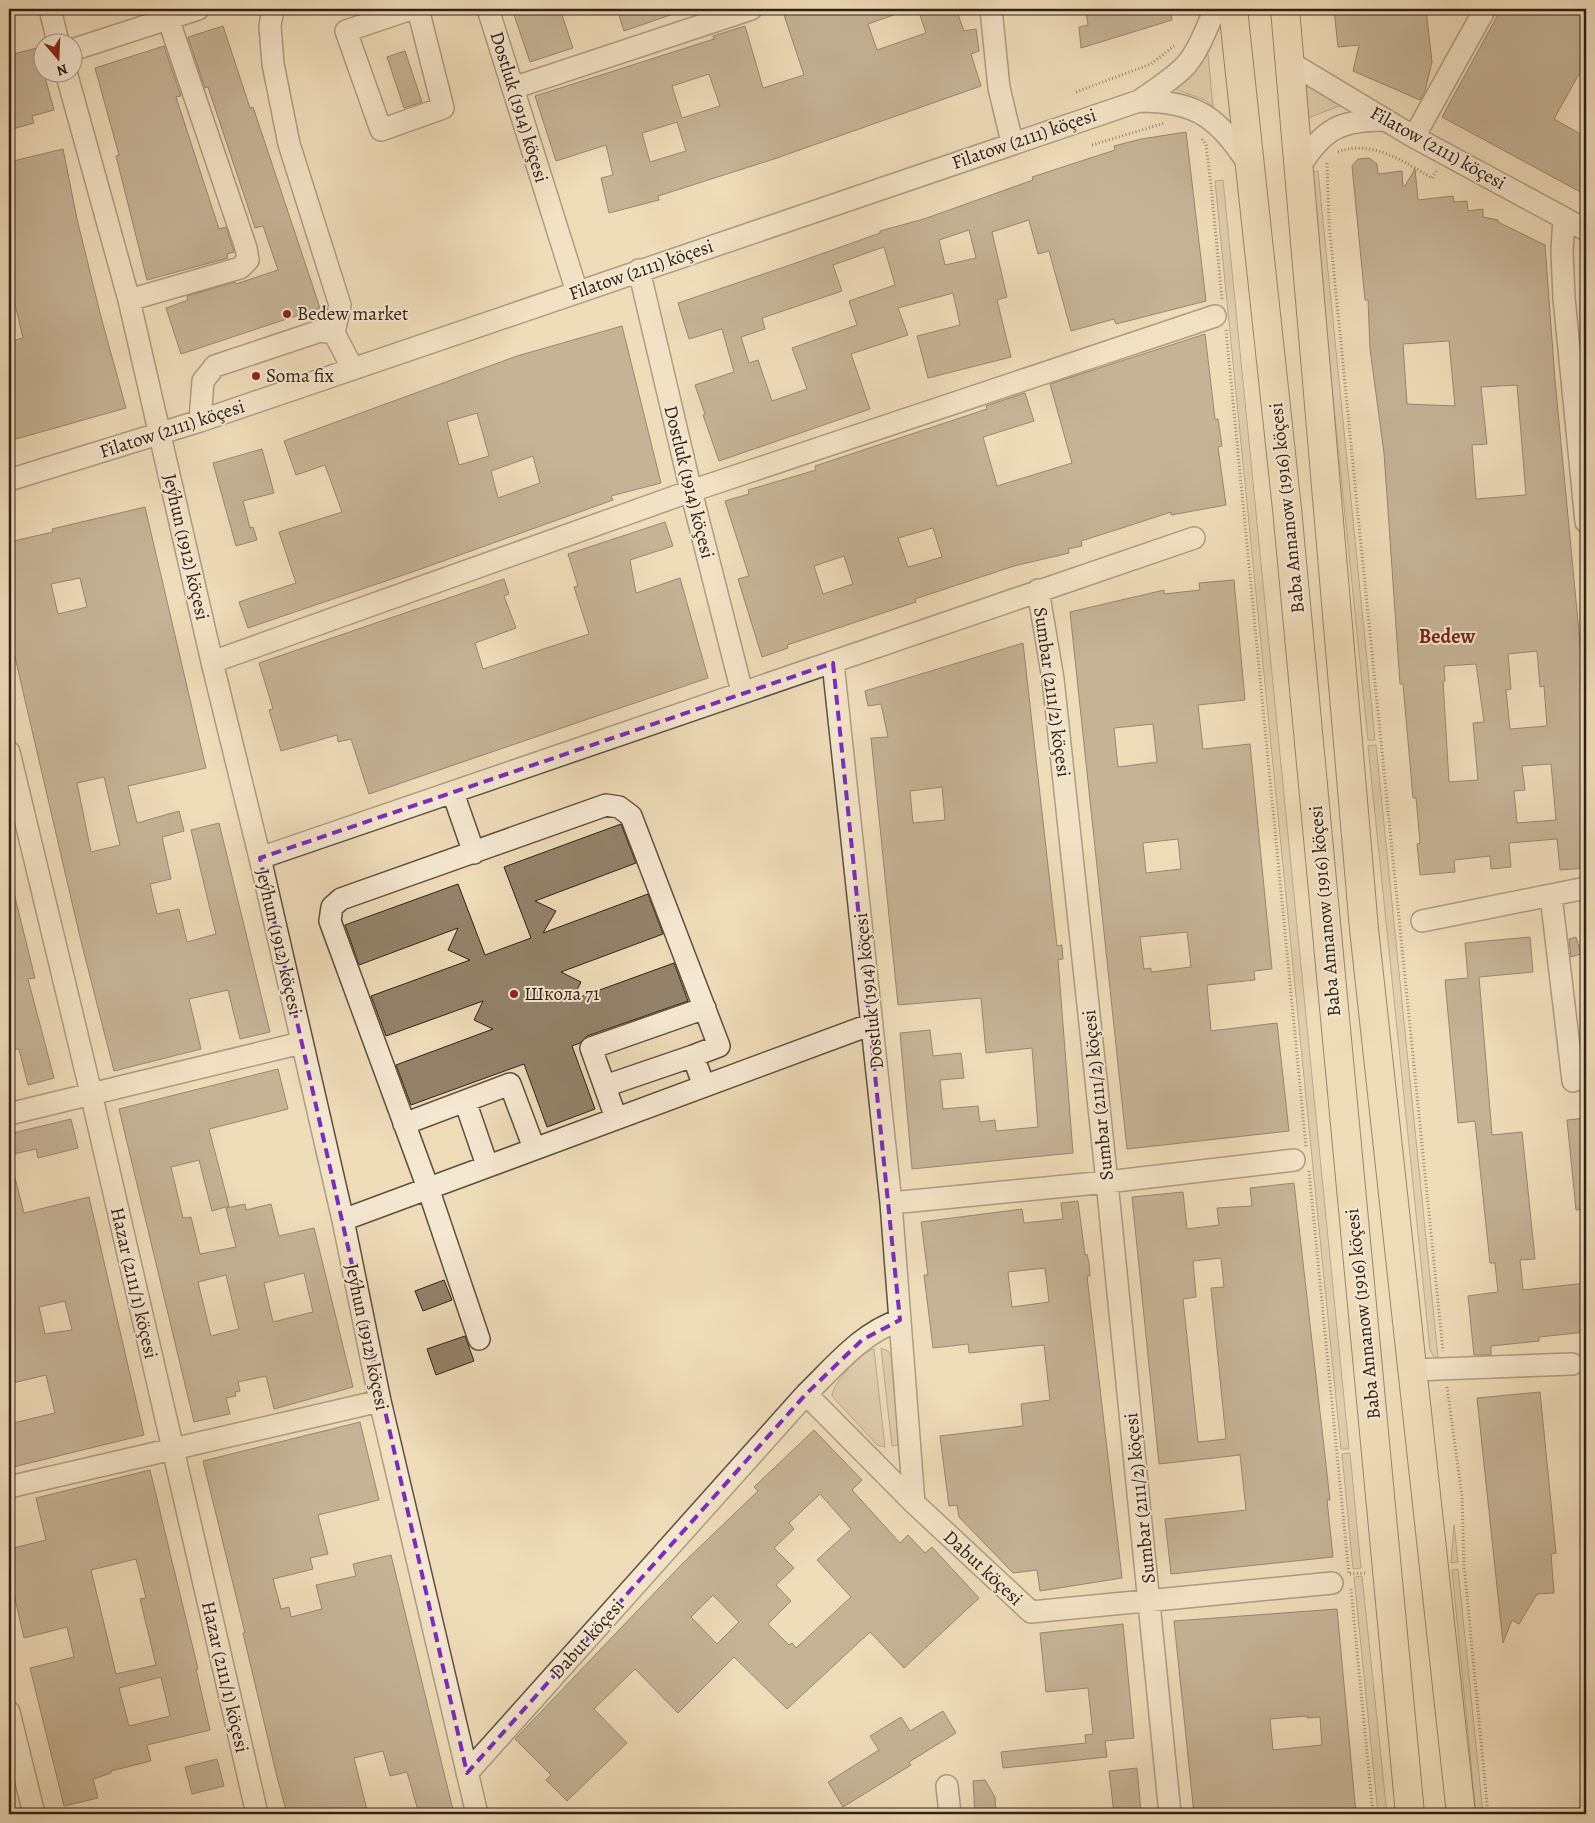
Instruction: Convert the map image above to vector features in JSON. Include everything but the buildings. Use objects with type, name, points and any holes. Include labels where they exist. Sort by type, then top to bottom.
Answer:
[{"type":"main road","name":"Baba Annanow (1916) köçesi","points":[[1233,9],[1287,509],[1410,1814]]},
{"type":"main road","name":"Baba Annanow (1916) köçesi","points":[[1285,9],[1300,166],[1364,929],[1461,1814]]},
{"type":"street","points":[[50,9],[56,32]]},
{"type":"street","points":[[82,47],[198,9]]},
{"type":"street","points":[[272,9],[270,26],[273,64],[289,144],[340,304],[334,333],[353,369]]},
{"type":"street","points":[[411,9],[346,31],[381,130],[443,108],[418,9]]},
{"type":"street","name":"Dostluk (1914) köçesi","points":[[488,9],[577,292]]},
{"type":"street","points":[[513,88],[751,9]]},
{"type":"street","points":[[991,9],[999,88],[1012,142]]},
{"type":"street","points":[[1139,101],[1165,83],[1187,64],[1200,43],[1215,9]]},
{"type":"street","points":[[1414,137],[1485,9]]},
{"type":"street","points":[[129,300],[240,268],[248,260],[243,239],[168,18]]},
{"type":"street","name":"Filatow (2111) köçesi","points":[[1291,63],[1414,137],[1586,230]]},
{"type":"street","name":"Jeýhun (1912) köçesi","points":[[69,82],[129,300],[212,662],[260,858],[343,1220],[380,1401],[477,1814]]},
{"type":"street","name":"Filatow (2111) köçesi","points":[[9,480],[200,421],[1012,142],[1139,101],[1168,101],[1191,107],[1216,124],[1237,147],[1251,169]]},
{"type":"street","points":[[1300,166],[1318,140],[1341,125],[1358,120],[1385,120]]},
{"type":"street","points":[[1564,218],[1562,251],[1564,298],[1586,522]]},
{"type":"street","name":"Dostluk (1914) köçesi","points":[[639,270],[691,491],[742,692]]},
{"type":"street","points":[[212,662],[691,491],[1221,315]]},
{"type":"street","points":[[200,421],[203,381],[215,366],[320,331],[334,333]]},
{"type":"street","points":[[260,858],[1194,538]]},
{"type":"street","name":"Sumbar (2111/2) köçesi","points":[[1038,590],[1053,679],[1107,1182],[1170,1814]]},
{"type":"street","name":"Dostluk (1914) köçesi","points":[[833,663],[891,1203],[914,1503]]},
{"type":"street","name":"Hazar (2111/1) köçesi","points":[[9,752],[91,1094],[257,1814]]},
{"type":"street","points":[[454,793],[474,852]]},
{"type":"street","points":[[479,1339],[428,1188],[330,921],[332,907],[341,899],[606,805],[619,807],[631,816],[719,1046],[605,1086]]},
{"type":"street","points":[[1422,921],[1586,888]]},
{"type":"street","points":[[1551,896],[1573,1082]]},
{"type":"street","points":[[616,1118],[591,1048],[705,1008]]},
{"type":"street","points":[[343,1220],[487,1165],[872,1024]]},
{"type":"street","points":[[9,1114],[301,1043]]},
{"type":"street","points":[[693,1056],[704,1086]]},
{"type":"street","points":[[404,1124],[510,1084],[534,1148]]},
{"type":"street","points":[[465,1101],[487,1165]]},
{"type":"street","points":[[891,1203],[1107,1182],[1303,1159]]},
{"type":"street","name":"Dabut köçesi","points":[[467,1772],[806,1394],[862,1340],[885,1325],[900,1320]]},
{"type":"street","points":[[1413,1370],[1572,1364]]},
{"type":"street","name":"Dabut köçesi","points":[[806,1394],[914,1503],[1031,1612],[1332,1583]]},
{"type":"street","points":[[9,1487],[380,1401]]},
{"type":"street","points":[[9,1712],[34,1814]]},
{"type":"street","points":[[947,1786],[950,1814]]},
{"type":"path","points":[[1076,92],[1151,64],[1176,45]]},
{"type":"path","points":[[1092,145],[1158,124],[1172,122]]},
{"type":"path","points":[[1200,135],[1206,145],[1211,186],[1221,315],[1303,1159],[1374,1814]]},
{"type":"path","points":[[1333,156],[1339,151],[1353,148],[1367,149],[1388,154],[1432,178]]},
{"type":"path","points":[[1327,160],[1332,251],[1444,1370],[1462,1496],[1464,1565],[1488,1814]]},
{"type":"highlighted area","points":[[833,663],[900,1320],[862,1340],[806,1394],[467,1773],[260,858]]},
{"type":"shaded area","points":[[1208,54],[1213,107],[1205,100],[1175,89]]},
{"type":"shaded area","points":[[1306,87],[1314,88],[1342,105],[1308,118]]},
{"type":"shaded area","points":[[1318,171],[1375,740],[1368,740],[1310,172]]},
{"type":"shaded area","points":[[1223,180],[1349,1449],[1341,1449],[1215,181]]},
{"type":"shaded area","points":[[1376,745],[1438,1357],[1434,1357],[1430,1350],[1368,746]]},
{"type":"shaded area","points":[[881,1348],[888,1351],[891,1356],[900,1440],[898,1445],[892,1446]]},
{"type":"shaded area","points":[[874,1349],[885,1447],[877,1445],[832,1396],[833,1390],[842,1376],[862,1356]]},
{"type":"shaded area","points":[[1350,1453],[1361,1568],[1353,1569],[1342,1454]]},
{"type":"shaded area","points":[[1454,1525],[1458,1562],[1451,1563]]},
{"type":"shaded area","points":[[1458,1569],[1483,1814],[1476,1814],[1452,1570]]},
{"type":"shaded area","points":[[1362,1576],[1387,1814],[1378,1814],[1354,1577]]},
{"type":"place","name":"Bedew market","points":[[287,314]]},
{"type":"place","name":"Soma fix","points":[[256,376]]},
{"type":"place","name":"Школа 71","points":[[514,994]]},
{"type":"district","name":"Bedew","points":[[1447,636]]}]
